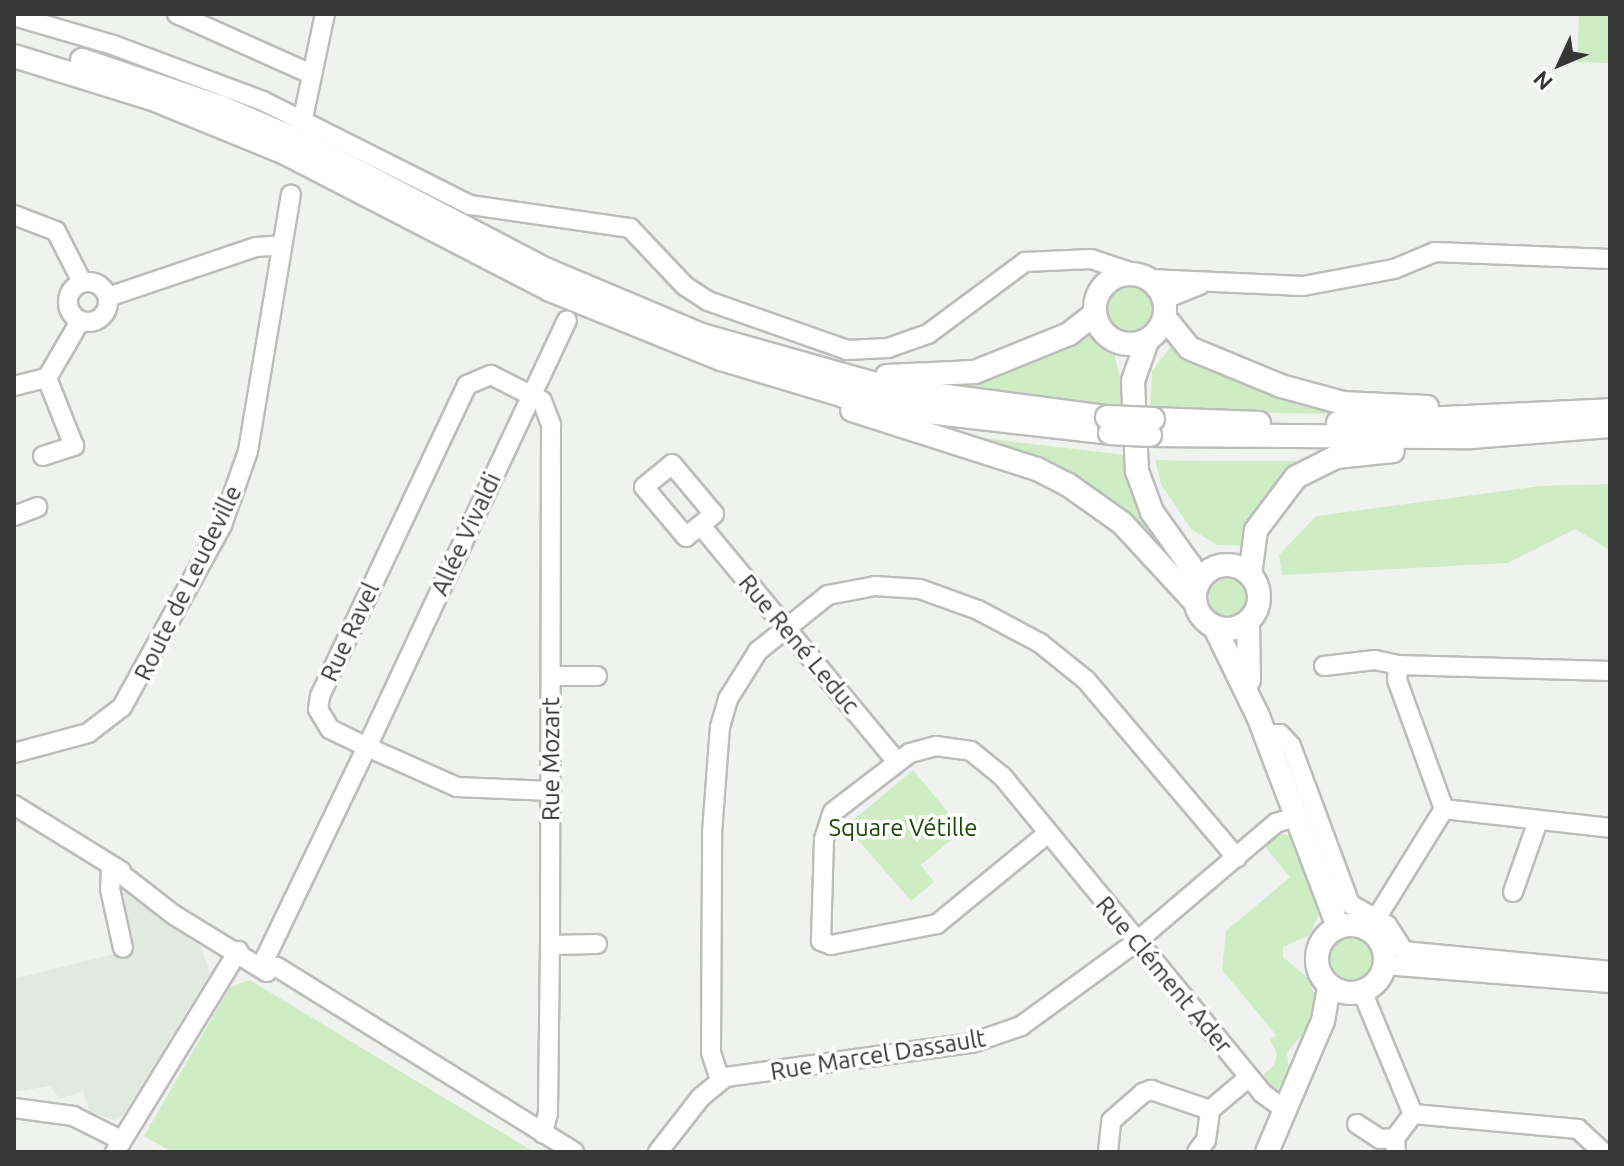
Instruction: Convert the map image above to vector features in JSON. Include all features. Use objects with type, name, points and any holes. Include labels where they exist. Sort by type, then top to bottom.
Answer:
[{"type":"main road","points":[[14,40],[221,107],[313,148],[591,291],[787,363],[940,398],[1109,425]]},
{"type":"main road","points":[[14,56],[153,99],[271,147],[550,290],[721,359],[844,396],[927,412],[1152,427],[1471,437],[1610,426]]},
{"type":"main road","points":[[787,363],[799,356],[908,379],[975,372],[1069,334],[1095,314],[1101,288],[1123,274],[1143,276],[1189,348],[1316,397],[1361,405],[1512,407],[1547,415]]},
{"type":"main road","points":[[1133,381],[1147,341],[1165,308]]},
{"type":"main road","points":[[1095,314],[1115,341],[1133,381],[1137,471],[1152,512],[1172,539],[1196,594],[1202,618],[1215,628],[1261,726],[1338,927]]},
{"type":"main road","points":[[1115,341],[1147,341]]},
{"type":"main road","points":[[721,359],[737,373],[1037,469],[1067,484],[1122,523],[1196,594]]},
{"type":"main road","points":[[1152,427],[1547,415],[1610,410]]},
{"type":"main road","points":[[1261,726],[1247,668],[1248,622],[1259,604],[1250,575],[1252,540],[1277,495],[1306,470],[1336,457],[1610,435]]},
{"type":"main road","points":[[1172,539],[1219,566],[1236,566],[1250,575]]},
{"type":"main road","points":[[1196,594],[1219,566]]},
{"type":"main road","points":[[1215,628],[1248,622]]},
{"type":"main road","points":[[1267,1152],[1323,1021],[1346,990],[1378,980],[1385,965],[1381,942],[1373,923],[1338,927],[1324,937],[1317,954],[1319,971],[1346,990]]},
{"type":"street","points":[[177,14],[309,73]]},
{"type":"street","points":[[303,118],[309,73],[325,14]]},
{"type":"street","points":[[14,16],[113,45],[303,118],[470,205],[630,228],[685,286],[708,301],[847,350],[888,348],[928,334],[1001,275],[1034,260],[1091,259],[1143,276],[1202,284],[1303,286],[1394,269],[1435,252],[1610,259]]},
{"type":"street","name":"Route de Leudeville","points":[[14,753],[88,733],[122,707],[140,680],[236,494],[291,195]]},
{"type":"street","points":[[14,215],[56,231],[82,282]]},
{"type":"street","points":[[108,297],[256,247],[282,245]]},
{"type":"street","points":[[80,321],[67,304],[70,291],[82,282],[98,284],[108,297]]},
{"type":"street","points":[[1165,308],[1202,284]]},
{"type":"street","points":[[80,321],[101,318],[108,297]]},
{"type":"street","points":[[14,386],[47,378],[80,321]]},
{"type":"street","name":"Allée Vivaldi","points":[[367,747],[567,321]]},
{"type":"street","name":"Rue Ravel","points":[[532,393],[491,375],[467,385],[320,696],[318,709],[330,729],[457,787],[551,791]]},
{"type":"street","points":[[43,456],[74,446],[47,378]]},
{"type":"street","name":"Rue Mozart","points":[[532,393],[546,407],[551,425],[550,945],[548,1113],[543,1133]]},
{"type":"street","points":[[14,516],[37,507]]},
{"type":"street","name":"Rue René Leduc","points":[[702,527],[896,761]]},
{"type":"street","points":[[658,1152],[720,1080],[711,1052],[717,744],[738,679],[784,626],[828,595],[875,586],[940,595],[998,619],[1040,643],[1086,680],[1237,858]]},
{"type":"street","points":[[1324,666],[1375,660],[1398,665],[1610,671]]},
{"type":"street","points":[[1398,665],[1397,680],[1444,809]]},
{"type":"street","points":[[551,676],[597,676]]},
{"type":"street","points":[[1261,726],[1280,734],[1291,746],[1350,904],[1409,953],[1610,971]]},
{"type":"street","name":"Rue Clément Ader","points":[[1047,834],[937,924],[831,945],[821,941],[817,926],[829,818],[896,761],[936,746],[971,751],[1002,776],[1249,1077],[1285,1110]]},
{"type":"street","points":[[262,965],[367,747]]},
{"type":"street","points":[[14,805],[213,925],[238,951],[262,965],[270,977],[316,1004],[368,1025],[574,1152]]},
{"type":"street","points":[[1373,923],[1444,809]]},
{"type":"street","points":[[1444,809],[1610,828]]},
{"type":"street","name":"Rue Marcel Dassault","points":[[720,1080],[990,1039],[1051,1009],[1136,942],[1276,823],[1297,816]]},
{"type":"street","points":[[1513,892],[1538,821]]},
{"type":"street","points":[[111,866],[110,889],[123,948]]},
{"type":"street","points":[[550,945],[597,944]]},
{"type":"street","points":[[14,1108],[73,1116],[118,1146],[238,951]]},
{"type":"street","points":[[1385,965],[1610,983]]},
{"type":"street","points":[[1346,990],[1413,1114]]},
{"type":"street","points":[[1197,1152],[1206,1140],[1210,1110],[1249,1077]]},
{"type":"street","points":[[1108,1152],[1111,1121],[1143,1093],[1151,1090],[1210,1110]]},
{"type":"street","points":[[1357,1124],[1396,1145],[1413,1114]]},
{"type":"street","points":[[1413,1114],[1578,1129],[1603,1152]]},
{"type":"shaded area","points":[[120,889],[201,947],[210,973],[123,1115],[114,1120],[90,1112],[83,1091],[60,1099],[50,1086],[14,1092],[14,979],[130,950],[117,896]]},
{"type":"green space","points":[[1579,14],[1610,14],[1610,63],[1577,62]]},
{"type":"green space","points":[[1130,286],[1147,293],[1154,310],[1147,327],[1130,334],[1113,327],[1106,310],[1113,293]]},
{"type":"green space","points":[[1090,329],[1113,347],[1127,410],[940,387],[975,380]]},
{"type":"green space","points":[[1173,344],[1208,368],[1342,414],[1150,411],[1152,371]]},
{"type":"green space","points":[[974,437],[1125,455],[1184,566],[1182,577],[1120,508],[1039,460]]},
{"type":"green space","points":[[1155,460],[1309,461],[1245,546],[1217,545],[1191,529],[1161,484]]},
{"type":"green space","points":[[1610,484],[1610,550],[1575,529],[1508,563],[1282,575],[1279,555],[1316,516],[1540,486]]},
{"type":"green space","points":[[1228,578],[1242,584],[1248,598],[1242,612],[1228,618],[1214,612],[1208,598],[1214,584]]},
{"type":"green space","name":"Square Vétille","points":[[913,770],[963,830],[921,865],[934,882],[911,901],[846,826]]},
{"type":"green space","points":[[1279,833],[1290,836],[1319,914],[1310,935],[1283,947],[1283,957],[1308,978],[1316,999],[1305,1032],[1287,1052],[1289,1071],[1276,1092],[1260,1078],[1274,1065],[1277,1054],[1270,1040],[1276,1035],[1222,970],[1226,931],[1290,877],[1264,845]]},
{"type":"green space","points":[[1352,933],[1370,940],[1377,958],[1370,976],[1352,983],[1334,976],[1327,958],[1334,940]]},
{"type":"green space","points":[[250,980],[534,1152],[172,1152],[144,1136],[230,987]]}]
